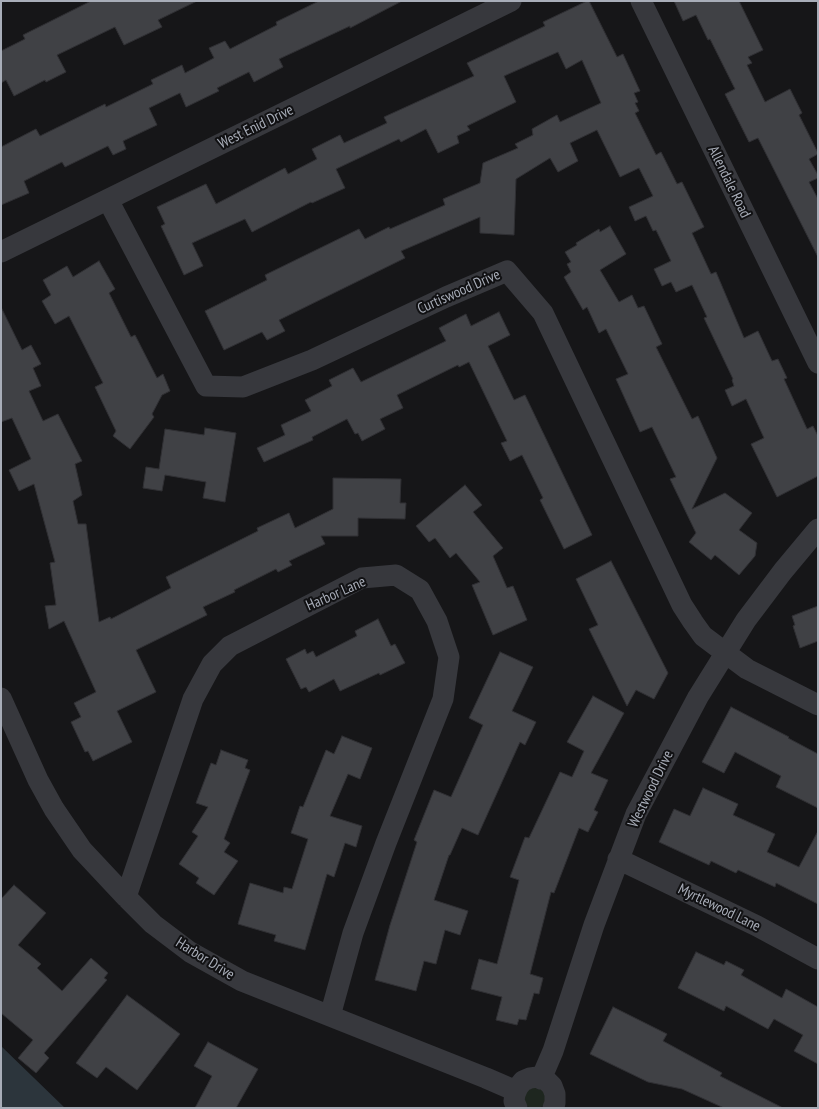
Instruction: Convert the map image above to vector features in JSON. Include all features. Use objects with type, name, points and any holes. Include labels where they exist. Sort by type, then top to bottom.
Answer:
[{"type":"street","name":"West Enid Drive","points":[[1,252],[511,1]]},
{"type":"street","name":"Allendale Road","points":[[641,1],[818,363]]},
{"type":"street","name":"Curtiswood Drive","points":[[108,200],[206,386],[243,387],[312,360],[507,270],[543,313],[682,605],[703,636],[747,669],[818,704]]},
{"type":"street","name":"Westwood Drive","points":[[541,1079],[553,1051],[594,925],[618,859],[641,806],[698,696],[752,613],[783,571],[818,530]]},
{"type":"street","name":"Harbor Lane","points":[[126,897],[193,699],[212,664],[230,646],[362,578],[396,575],[420,590],[437,621],[448,657],[443,699],[386,843],[353,933],[330,1016]]},
{"type":"street","name":"Harbor Drive","points":[[1,698],[38,780],[54,809],[82,850],[153,924],[190,952],[242,981],[330,1016],[516,1100]]},
{"type":"street","name":"Myrtlewood Lane","points":[[618,859],[757,926],[818,959]]},
{"type":"street","points":[[516,1100],[523,1081],[530,1078],[541,1079],[552,1086],[555,1094],[555,1107]]},
{"type":"shaded area","points":[[1,1046],[65,1108],[1,1108]]},
{"type":"shaded area","points":[[535,1087],[543,1090],[546,1098],[543,1106],[535,1109],[527,1106],[524,1098],[527,1090]]},
{"type":"building","points":[[91,1],[197,1],[158,20],[162,27],[124,45],[115,27],[57,55],[66,72],[46,82],[45,80],[14,96],[6,80],[1,83],[1,51],[25,39],[23,35]]},
{"type":"building","points":[[319,1],[402,1],[350,28],[350,26],[279,59],[283,67],[254,82],[249,72],[217,88],[219,91],[186,107],[180,93],[149,108],[157,125],[123,141],[126,149],[113,155],[108,146],[65,167],[62,162],[24,181],[29,193],[1,205],[1,147],[36,129],[40,136],[105,104],[106,107],[153,84],[151,80],[182,65],[185,73],[214,58],[209,48],[225,41],[230,49],[277,25],[276,22]]},
{"type":"building","points":[[589,1],[617,57],[623,54],[640,91],[634,93],[638,102],[635,103],[639,111],[635,113],[656,155],[661,152],[677,184],[682,182],[704,227],[692,233],[711,274],[716,272],[744,338],[758,331],[772,361],[778,359],[787,378],[784,379],[807,429],[813,426],[818,436],[818,476],[777,497],[751,444],[764,438],[746,399],[732,406],[725,390],[734,386],[733,379],[704,318],[707,317],[692,285],[676,292],[671,282],[662,286],[654,269],[671,261],[656,230],[653,231],[646,216],[635,221],[629,207],[653,196],[639,168],[620,177],[597,130],[570,143],[578,161],[558,172],[550,158],[516,179],[514,235],[480,233],[480,217],[401,251],[405,258],[279,320],[285,331],[267,340],[262,332],[224,350],[205,311],[267,280],[265,275],[359,229],[365,239],[389,227],[390,229],[445,205],[443,199],[480,183],[483,163],[518,148],[515,144],[533,135],[532,129],[557,115],[560,122],[601,103],[582,60],[566,69],[558,52],[504,76],[516,102],[467,126],[470,130],[457,136],[459,143],[438,153],[426,129],[401,142],[399,139],[336,169],[345,188],[311,202],[252,232],[245,219],[192,243],[203,266],[184,275],[161,226],[165,224],[157,207],[206,184],[216,204],[285,168],[288,174],[317,159],[312,149],[340,135],[344,143],[387,123],[384,117],[474,76],[467,63],[545,26],[543,22]]},
{"type":"building","points":[[674,1],[739,1],[763,50],[748,57],[752,63],[747,65],[765,102],[790,89],[802,113],[799,115],[818,153],[809,159],[818,178],[809,182],[818,199],[818,257],[758,138],[749,142],[725,94],[735,89],[710,39],[708,40],[696,15],[683,21]]},
{"type":"building","points":[[610,226],[626,254],[600,270],[619,302],[632,295],[638,308],[644,306],[662,344],[656,347],[692,419],[698,416],[717,458],[692,509],[725,493],[752,513],[739,530],[757,543],[755,556],[739,575],[715,555],[711,560],[689,542],[696,533],[670,479],[676,477],[652,427],[640,432],[616,379],[628,374],[606,329],[599,333],[587,307],[583,310],[564,277],[571,272],[567,264],[571,262],[565,252],[599,229],[600,232]]},
{"type":"building","points":[[99,261],[115,289],[109,293],[131,337],[135,335],[157,378],[163,374],[170,391],[162,395],[152,414],[154,417],[130,449],[113,436],[116,431],[95,387],[103,383],[69,316],[55,324],[42,301],[51,295],[43,280],[67,266],[73,277]]},
{"type":"building","points":[[1,307],[22,350],[31,345],[41,364],[33,368],[41,386],[29,391],[43,421],[58,414],[82,461],[75,464],[82,495],[73,501],[78,524],[86,524],[99,622],[110,617],[111,619],[171,588],[166,577],[258,531],[257,528],[289,513],[295,528],[333,509],[333,478],[401,479],[400,503],[406,503],[405,519],[358,518],[358,536],[321,536],[325,544],[289,561],[292,565],[278,572],[276,569],[234,590],[235,592],[203,607],[207,615],[136,650],[156,692],[117,711],[132,742],[93,761],[88,751],[85,752],[71,722],[81,717],[74,703],[96,692],[64,621],[49,629],[45,606],[56,605],[50,563],[55,562],[34,484],[19,491],[9,470],[31,459],[12,418],[1,422]]},
{"type":"building","points":[[499,312],[510,335],[488,346],[514,400],[525,395],[592,535],[564,549],[540,500],[543,498],[522,455],[510,461],[501,443],[507,441],[469,362],[459,367],[458,365],[397,395],[403,408],[380,419],[385,429],[362,441],[358,433],[355,434],[347,419],[312,437],[313,440],[264,462],[257,448],[285,435],[281,425],[311,411],[305,400],[332,386],[329,380],[353,368],[361,382],[446,341],[439,328],[466,314],[471,326]]},
{"type":"building","points":[[205,428],[236,433],[225,502],[203,498],[206,482],[165,475],[162,491],[143,488],[146,467],[159,469],[165,429],[204,435]]},
{"type":"building","points":[[465,485],[482,505],[473,512],[503,548],[493,556],[507,588],[513,586],[527,620],[493,635],[472,585],[480,582],[456,553],[450,558],[435,538],[429,542],[416,526]]},
{"type":"building","points":[[611,561],[668,673],[654,699],[636,690],[627,706],[589,629],[598,625],[576,579]]},
{"type":"building","points":[[818,606],[818,641],[800,648],[792,616]]},
{"type":"building","points":[[378,619],[391,646],[395,644],[405,663],[340,691],[334,679],[309,692],[306,687],[301,689],[286,659],[305,649],[307,654],[313,651],[316,657],[357,636],[355,631]]},
{"type":"building","points":[[500,652],[533,667],[512,711],[536,722],[525,745],[520,742],[478,835],[462,828],[449,855],[434,900],[468,911],[460,935],[445,930],[436,964],[424,961],[416,991],[375,980],[390,925],[417,842],[414,840],[434,790],[451,797],[483,725],[469,718]]},
{"type":"building","points":[[593,696],[624,713],[591,773],[608,780],[594,810],[598,812],[588,832],[579,828],[554,893],[551,892],[530,974],[543,978],[539,994],[534,993],[526,1020],[519,1019],[517,1025],[496,1020],[502,997],[471,989],[479,959],[497,964],[519,880],[510,877],[525,837],[529,838],[560,772],[572,777],[584,751],[567,742]]},
{"type":"building","points":[[731,707],[818,754],[818,808],[776,787],[781,776],[735,752],[724,773],[702,762]]},
{"type":"building","points":[[342,736],[372,748],[360,779],[348,774],[330,816],[362,826],[356,847],[345,843],[334,877],[327,874],[305,950],[274,941],[276,935],[238,924],[250,883],[283,893],[284,887],[292,889],[308,839],[291,833],[300,806],[303,807],[326,750],[334,754]]},
{"type":"building","points":[[221,750],[248,760],[245,768],[250,770],[224,839],[230,843],[224,852],[238,861],[214,895],[196,883],[199,878],[179,864],[198,836],[192,832],[208,807],[196,803],[211,763],[216,765]]},
{"type":"building","points":[[703,788],[738,804],[733,815],[775,834],[767,852],[799,867],[818,831],[818,904],[776,883],[775,887],[738,870],[736,873],[711,861],[709,865],[659,842],[674,809],[690,816]]},
{"type":"building","points":[[14,885],[46,913],[18,945],[41,964],[37,968],[62,991],[91,958],[108,973],[104,978],[107,980],[44,1053],[49,1058],[36,1073],[18,1058],[33,1040],[1,1013],[1,899]]},
{"type":"building","points":[[696,952],[724,965],[726,961],[744,970],[741,975],[782,998],[786,989],[818,1007],[818,1064],[794,1051],[803,1035],[774,1019],[768,1029],[726,1006],[724,1011],[678,988]]},
{"type":"building","points":[[127,995],[180,1034],[137,1090],[106,1067],[97,1078],[76,1063]]},
{"type":"building","points":[[613,1007],[667,1034],[663,1041],[722,1073],[720,1076],[783,1108],[724,1108],[682,1089],[648,1082],[590,1054]]},
{"type":"building","points":[[208,1042],[258,1069],[236,1108],[195,1108],[212,1076],[194,1066]]}]
